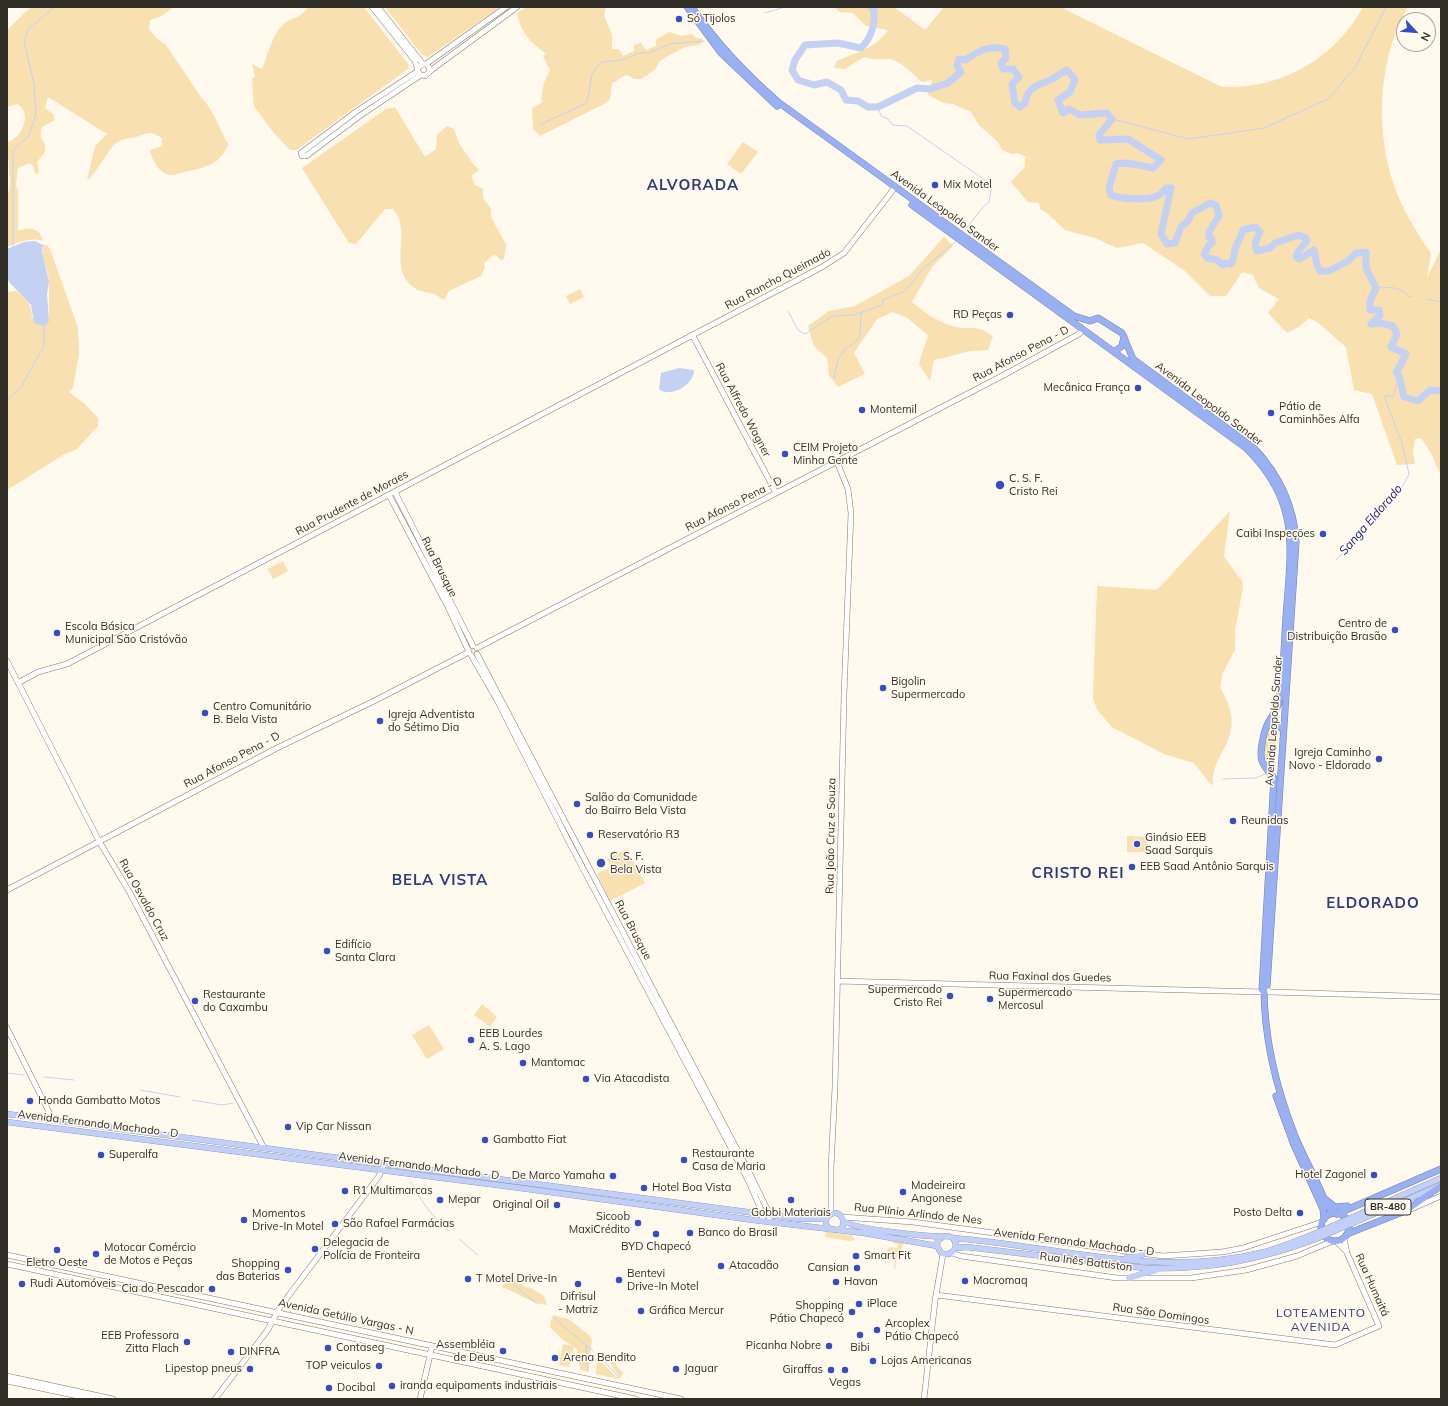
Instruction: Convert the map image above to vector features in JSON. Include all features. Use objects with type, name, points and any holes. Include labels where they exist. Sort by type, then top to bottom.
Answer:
[{"type":"highway","name":"Avenida Leopoldo Sander","points":[[686,7],[721,53],[766,97],[1246,448],[1260,462],[1273,479],[1286,509],[1290,526],[1291,545],[1282,682],[1278,705],[1266,728],[1262,758],[1274,778],[1263,989],[1266,1051],[1276,1096],[1294,1146],[1323,1209],[1323,1220]]},
{"type":"highway","name":"Avenida Leopoldo Sander","points":[[692,7],[722,48],[755,82],[778,102],[1074,316],[1090,321],[1098,318],[1104,320],[1124,337],[1133,359],[1254,448],[1278,479],[1289,501],[1295,529],[1296,542],[1267,986],[1263,989]]},
{"type":"highway","points":[[1083,330],[1090,321]]},
{"type":"highway","points":[[1114,352],[1122,346],[1124,337]]},
{"type":"highway","points":[[1266,728],[1272,723],[1276,723],[1283,730]]},
{"type":"highway","points":[[1266,766],[1271,769],[1281,767]]},
{"type":"highway","name":"Avenida Leopoldo Sander","points":[[1263,989],[1267,1034],[1280,1097],[1327,1206],[1336,1214]]},
{"type":"highway","name":"BR-480","points":[[1336,1214],[1372,1197],[1441,1169]]},
{"type":"highway","points":[[1405,1211],[1441,1185]]},
{"type":"highway","points":[[1324,1198],[1335,1207],[1354,1205]]},
{"type":"highway","name":"BR-480","points":[[1346,1236],[1405,1211]]},
{"type":"highway","points":[[1336,1214],[1347,1220],[1349,1226],[1346,1236],[1334,1241],[1326,1238],[1322,1234],[1323,1220],[1336,1214]]},
{"type":"main road","name":"Avenida Fernando Machado - D","points":[[7,1114],[723,1209],[801,1219],[826,1219]]},
{"type":"main road","points":[[53,1120],[53,1128]]},
{"type":"main road","name":"Avenida Fernando Machado - D","points":[[7,1122],[829,1229]]},
{"type":"main road","points":[[118,1137],[120,1132],[134,1131]]},
{"type":"main road","name":"BR-480","points":[[1354,1219],[1441,1178]]},
{"type":"main road","name":"BR-480","points":[[1354,1219],[1441,1185]]},
{"type":"main road","points":[[721,1216],[723,1209]]},
{"type":"main road","points":[[937,1246],[829,1229],[826,1224],[826,1219],[831,1214],[835,1213],[851,1225],[943,1237],[948,1236],[953,1238],[956,1242],[954,1250],[943,1254],[939,1251],[937,1246],[938,1240],[943,1237]]},
{"type":"main road","points":[[839,1230],[842,1226],[843,1219]]},
{"type":"main road","name":"Avenida Fernando Machado - D","points":[[954,1250],[967,1246],[1144,1268],[1197,1268],[1248,1261],[1315,1236],[1354,1219]]},
{"type":"main road","name":"Avenida Fernando Machado - D","points":[[953,1238],[1143,1262],[1196,1263],[1260,1253],[1315,1236]]},
{"type":"main road","points":[[1098,1257],[1135,1257],[1144,1254]]},
{"type":"main road","points":[[1129,1278],[1160,1269]]},
{"type":"street","points":[[372,7],[427,75],[430,71],[517,7]]},
{"type":"street","points":[[378,7],[421,68],[430,71]]},
{"type":"street","points":[[421,68],[306,156],[302,156],[301,153],[357,111],[421,68],[506,7]]},
{"type":"street","name":"Rua Rancho Queimado","points":[[693,336],[840,256],[850,246],[893,190]]},
{"type":"street","name":"Rua Afonso Pena - D","points":[[7,890],[304,734],[376,700],[837,462],[1079,334],[1083,330]]},
{"type":"street","name":"Rua Prudente de Moraes","points":[[18,683],[38,672],[68,664],[693,336]]},
{"type":"street","name":"Rua Alfredo Wagner","points":[[693,336],[776,493]]},
{"type":"street","name":"Rua João Cruz e Souza","points":[[831,1214],[832,1131],[835,1087],[851,513],[848,489],[837,462]]},
{"type":"street","name":"Rua Brusque","points":[[395,492],[496,700],[756,1193],[770,1215]]},
{"type":"street","name":"Rua Brusque","points":[[389,495],[472,650],[477,654],[756,1193],[763,1214]]},
{"type":"street","name":"Rua Osvaldo Cruz","points":[[7,661],[99,841],[130,893],[264,1148]]},
{"type":"street","name":"Rua Faxinal dos Guedes","points":[[838,982],[1263,989],[1270,992],[1441,997]]},
{"type":"street","points":[[7,1028],[53,1120]]},
{"type":"street","points":[[215,1399],[272,1321],[276,1313],[382,1171],[383,1164]]},
{"type":"street","name":"BR-480","points":[[1405,1211],[1441,1196]]},
{"type":"street","points":[[762,1221],[763,1214]]},
{"type":"street","points":[[769,1222],[770,1215]]},
{"type":"street","name":"Rua Plínio Arlindo de Nes","points":[[843,1219],[913,1222],[1163,1256],[1222,1252],[1243,1248],[1323,1220]]},
{"type":"street","name":"Rua Humaitá","points":[[1346,1236],[1347,1253],[1379,1326]]},
{"type":"street","name":"Rua Humaitá","points":[[1334,1241],[1347,1253]]},
{"type":"street","name":"Rua Inês Battiston","points":[[954,1250],[961,1256],[1129,1278],[1191,1278],[1240,1271],[1297,1256],[1334,1241]]},
{"type":"street","points":[[924,1399],[936,1295],[943,1254]]},
{"type":"street","name":"Avenida Getúlio Vargas - N","points":[[7,1255],[681,1399]]},
{"type":"street","name":"Avenida Getúlio Vargas - N","points":[[7,1264],[636,1399]]},
{"type":"street","name":"Rua São Domingos","points":[[936,1295],[1335,1345],[1379,1326]]},
{"type":"street","points":[[420,1399],[432,1346]]},
{"type":"street","points":[[7,1376],[92,1399]]},
{"type":"street","points":[[7,1381],[33,1384],[113,1399]]},
{"type":"shaded area","points":[[31,7],[174,7],[160,17],[150,20],[149,29],[156,38],[166,45],[210,108],[228,144],[225,151],[216,161],[204,167],[171,175],[163,172],[157,166],[152,158],[150,150],[162,146],[162,138],[155,134],[147,134],[116,143],[108,152],[94,174],[87,180],[95,146],[107,134],[48,97],[45,108],[53,114],[55,120],[42,127],[41,136],[45,144],[45,152],[37,162],[39,171],[37,175],[30,163],[18,168],[16,185],[18,191],[18,231],[22,229],[34,229],[40,233],[43,241],[29,240],[7,247],[7,193],[9,192],[10,183],[7,142],[13,140],[21,131],[25,119],[22,108],[18,104],[7,107],[7,30]]},
{"type":"shaded area","points":[[308,7],[364,7],[409,65],[408,69],[296,150],[290,150],[273,132],[254,106],[252,78],[255,77],[252,64],[262,69],[277,32],[285,23],[300,15]]},
{"type":"shaded area","points":[[385,7],[500,7],[428,57],[422,55]]},
{"type":"shaded area","points":[[527,7],[606,7],[604,15],[612,35],[612,49],[619,49],[623,56],[634,51],[634,45],[641,43],[646,50],[656,46],[656,40],[669,32],[681,36],[693,34],[696,38],[702,39],[703,42],[698,45],[685,47],[670,55],[660,61],[655,70],[641,79],[634,79],[628,75],[622,77],[612,83],[610,99],[606,103],[540,136],[533,129],[532,108],[543,102],[541,99],[544,83],[550,70],[543,56],[546,54],[531,41],[521,26],[517,13]]},
{"type":"shaded area","points":[[834,7],[894,7],[925,30],[944,7],[1066,7],[1064,9],[1222,87],[1265,83],[1304,67],[1321,56],[1337,42],[1363,7],[1408,7],[1405,12],[1396,12],[1396,31],[1384,76],[1382,127],[1385,152],[1391,176],[1399,198],[1422,240],[1431,253],[1427,278],[1441,249],[1441,476],[1431,453],[1421,438],[1415,439],[1413,452],[1415,464],[1397,465],[1372,394],[1354,390],[1346,347],[1323,327],[1309,318],[1299,327],[1287,333],[1268,313],[1279,299],[1259,288],[1253,275],[1242,272],[1226,296],[1210,296],[1185,271],[1143,243],[1117,248],[1095,238],[1065,230],[1047,213],[1040,209],[1039,203],[1028,202],[1011,182],[1024,168],[1026,157],[1017,153],[1012,154],[1002,150],[998,142],[979,125],[971,112],[953,104],[944,103],[928,95],[932,80],[922,82],[903,65],[890,59],[864,57],[845,69],[834,68],[837,61],[871,46],[883,37],[888,30],[866,26],[853,13],[840,12]]},
{"type":"shaded area","points":[[395,107],[425,157],[436,149],[437,135],[447,126],[454,129],[459,143],[473,164],[479,170],[471,176],[475,185],[483,189],[483,198],[491,209],[491,217],[506,245],[504,259],[501,260],[496,255],[492,256],[484,263],[485,267],[481,276],[449,291],[444,300],[437,295],[416,289],[405,279],[401,259],[401,228],[399,218],[393,209],[385,209],[356,244],[349,243],[302,168],[386,109]]},
{"type":"shaded area","points":[[743,142],[758,152],[741,174],[727,164]]},
{"type":"shaded area","points":[[944,237],[953,246],[932,267],[912,302],[930,316],[941,322],[958,328],[981,329],[993,336],[988,350],[970,351],[934,360],[930,381],[919,364],[928,335],[906,317],[892,312],[877,319],[854,353],[865,374],[838,387],[829,375],[827,358],[814,346],[808,326],[829,311],[855,306],[909,276]]},
{"type":"shaded area","points":[[43,245],[47,245],[50,249],[78,328],[79,353],[73,388],[69,392],[85,404],[98,418],[98,426],[77,449],[63,455],[7,490],[7,292],[16,291],[26,300],[31,309],[32,318],[49,321],[49,278],[43,255]]},
{"type":"shaded area","points":[[580,289],[584,297],[570,304],[566,296]]},
{"type":"shaded area","points":[[1230,511],[1224,557],[1242,581],[1243,587],[1235,631],[1235,650],[1223,672],[1220,687],[1230,709],[1232,721],[1231,728],[1228,741],[1216,765],[1213,784],[1211,785],[1194,763],[1164,754],[1112,727],[1097,710],[1093,699],[1097,586],[1157,590]]},
{"type":"shaded area","points":[[283,561],[288,571],[273,579],[268,569]]},
{"type":"shaded area","points":[[1272,726],[1277,727],[1275,762],[1266,761],[1265,752],[1267,733]]},
{"type":"shaded area","name":"Ginásio EEB Saad Sarquis","points":[[1127,836],[1147,837],[1146,852],[1127,852]]},
{"type":"shaded area","points":[[627,849],[645,883],[610,901],[597,874],[611,867],[607,859]]},
{"type":"shaded area","points":[[482,1004],[497,1017],[490,1027],[474,1015]]},
{"type":"shaded area","points":[[429,1025],[444,1049],[427,1059],[412,1035]]},
{"type":"shaded area","points":[[826,1232],[851,1235],[855,1240],[849,1241],[825,1237]]},
{"type":"shaded area","points":[[890,1241],[904,1243],[897,1257],[895,1270],[895,1260],[889,1259],[891,1257],[886,1252],[890,1247],[897,1248],[898,1245]]},
{"type":"shaded area","points":[[507,1273],[525,1287],[531,1288],[544,1296],[547,1305],[530,1300],[502,1287]]},
{"type":"shaded area","points":[[554,1315],[570,1320],[590,1336],[592,1340],[588,1372],[580,1369],[577,1350],[574,1346],[569,1367],[559,1365],[563,1344],[573,1346],[563,1340],[550,1327],[551,1320]]},
{"type":"shaded area","points":[[597,1351],[610,1358],[623,1373],[619,1379],[596,1374],[597,1357],[616,1377],[619,1376],[609,1362],[598,1355]]},
{"type":"water","points":[[35,241],[43,245],[42,251],[49,282],[47,294],[49,321],[45,326],[34,323],[31,305],[9,282],[7,276],[7,249],[24,242]]},
{"type":"water","points":[[679,368],[694,370],[693,375],[686,385],[675,391],[669,392],[664,392],[659,389],[661,373]]},
{"type":"waterway","points":[[13,246],[13,150],[28,137],[36,115],[34,84],[24,41],[29,28],[55,7]]},
{"type":"waterway","points":[[765,13],[785,7]]},
{"type":"waterway","points":[[871,7],[874,9],[874,20],[872,30],[865,44],[861,48],[838,43],[805,45],[795,60],[792,70],[798,80],[814,85],[827,82],[841,90],[846,100],[858,101],[868,107],[878,107],[917,88],[930,89],[948,83],[961,72],[957,66],[959,59],[965,60],[989,48],[999,48],[1005,49],[1006,58],[1001,63],[1003,69],[1013,69],[1019,77],[1012,84],[1015,103],[1020,107],[1025,103],[1026,97],[1031,89],[1067,70],[1075,79],[1070,92],[1058,100],[1063,113],[1069,109],[1080,115],[1107,113],[1112,119],[1099,135],[1100,140],[1128,139],[1161,160],[1153,168],[1129,163],[1116,164],[1109,188],[1111,195],[1121,198],[1135,199],[1155,197],[1161,194],[1166,188],[1171,188],[1161,234],[1167,244],[1175,243],[1181,227],[1188,221],[1192,213],[1210,203],[1216,205],[1219,216],[1209,232],[1209,237],[1212,239],[1212,243],[1209,245],[1204,254],[1207,258],[1217,260],[1223,265],[1227,263],[1231,264],[1235,249],[1243,230],[1255,227],[1260,232],[1255,243],[1257,251],[1270,248],[1275,243],[1299,235],[1306,238],[1307,241],[1296,256],[1299,259],[1314,250],[1317,265],[1320,271],[1329,271],[1348,261],[1356,253],[1366,252],[1366,268],[1376,288],[1370,301],[1370,310],[1379,310],[1380,315],[1371,324],[1380,323],[1393,326],[1397,334],[1391,347],[1406,354],[1396,373],[1399,376],[1404,397],[1418,401],[1430,390],[1441,391]]},
{"type":"waterway","points":[[1112,119],[1189,139],[1264,128],[1328,99],[1356,66],[1386,7]]},
{"type":"waterway","points":[[539,125],[587,103],[592,74],[601,62],[622,60],[640,53],[649,53],[669,44],[704,41]]},
{"type":"waterway","points":[[878,107],[881,116],[888,119],[893,125],[907,126],[992,185],[989,202],[964,231]]},
{"type":"waterway","points":[[788,311],[798,330],[805,334],[833,316],[854,315],[882,305],[883,300],[905,291],[923,269],[955,242]]},
{"type":"waterway","points":[[1376,288],[1397,289],[1412,297]]},
{"type":"waterway","points":[[1427,299],[1441,302]]},
{"type":"waterway","points":[[834,378],[838,359],[846,348],[857,341],[860,336],[861,313]]},
{"type":"waterway","points":[[7,400],[21,387],[44,346],[44,325]]},
{"type":"waterway","name":"Sanga Eldorado","points":[[1336,560],[1364,532],[1375,517],[1401,489],[1409,474],[1402,443],[1385,399],[1386,395],[1393,397],[1399,376]]},
{"type":"waterway","name":"Sanga Eldorado","points":[[1270,769],[1274,761]]},
{"type":"waterway","name":"Sanga Eldorado","points":[[1223,779],[1256,778],[1267,773]]},
{"type":"waterway","points":[[7,1073],[24,1075]]},
{"type":"waterway","points":[[44,1077],[74,1080]]},
{"type":"waterway","points":[[140,1090],[180,1097]]},
{"type":"waterway","points":[[192,1100],[222,1105],[233,1103]]},
{"type":"waterway","points":[[411,1182],[427,1208],[449,1231]]},
{"type":"waterway","points":[[459,1239],[478,1255]]},
{"type":"waterway","points":[[507,1279],[537,1304]]},
{"type":"waterway","points":[[553,1317],[593,1351]]},
{"type":"waterway","points":[[586,1346],[588,1371]]},
{"type":"waterway","points":[[598,1355],[618,1376]]},
{"type":"place","name":"Só Tijolos","points":[[679,19]]},
{"type":"place","name":"Mix Motel","points":[[935,185]]},
{"type":"place","name":"RD Peças","points":[[1010,315]]},
{"type":"place","name":"Mecânica França","points":[[1138,388]]},
{"type":"place","name":"Montemil","points":[[862,410]]},
{"type":"place","name":"Pátio de Caminhões Alfa","points":[[1271,413]]},
{"type":"place","name":"CEIM Projeto Minha Gente","points":[[785,454]]},
{"type":"place","name":"C. S. F. Cristo Rei","points":[[1000,485]]},
{"type":"place","name":"Caibi Inspeçōes","points":[[1323,534]]},
{"type":"place","name":"Centro de Distribuição Brasão","points":[[1395,630]]},
{"type":"place","name":"Escola Básica Municipal São Cristóvão","points":[[57,633]]},
{"type":"place","name":"Bigolin Supermercado","points":[[883,688]]},
{"type":"place","name":"Centro Comunitário B. Bela Vista","points":[[205,713]]},
{"type":"place","name":"Igreja Adventista do Sétimo Dia","points":[[380,721]]},
{"type":"place","name":"Igreja Caminho Novo - Eldorado","points":[[1379,759]]},
{"type":"place","name":"Salão da Comunidade do Bairro Bela Vista","points":[[577,804]]},
{"type":"place","name":"Reunidas","points":[[1233,821]]},
{"type":"place","name":"Reservatório R3","points":[[590,835]]},
{"type":"place","name":"Ginásio EEB Saad Sarquis","points":[[1137,844]]},
{"type":"place","name":"C. S. F. Bela Vista","points":[[601,863]]},
{"type":"place","name":"EEB Saad Antônio Sarquis","points":[[1132,867]]},
{"type":"place","name":"Edifício Santa Clara","points":[[327,951]]},
{"type":"place","name":"Supermercado Cristo Rei","points":[[950,996]]},
{"type":"place","name":"Supermercado Mercosul","points":[[990,999]]},
{"type":"place","name":"Restaurante do Caxambu","points":[[195,1001]]},
{"type":"place","name":"EEB Lourdes A. S. Lago","points":[[471,1040]]},
{"type":"place","name":"Mantomac","points":[[523,1063]]},
{"type":"place","name":"Via Atacadista","points":[[586,1079]]},
{"type":"place","name":"Honda Gambatto Motos","points":[[30,1101]]},
{"type":"place","name":"Vip Car Nissan","points":[[288,1127]]},
{"type":"place","name":"Gambatto Fiat","points":[[485,1140]]},
{"type":"place","name":"Superalfa","points":[[101,1155]]},
{"type":"place","name":"Restaurante Casa de Maria","points":[[684,1160]]},
{"type":"place","name":"Hotel Zagonel","points":[[1374,1175]]},
{"type":"place","name":"De Marco Yamaha","points":[[613,1176]]},
{"type":"place","name":"Hotel Boa Vista","points":[[644,1188]]},
{"type":"place","name":"R1 Multimarcas","points":[[345,1191]]},
{"type":"place","name":"Madeireira Angonese","points":[[903,1192]]},
{"type":"place","name":"Mepar","points":[[440,1200]]},
{"type":"place","name":"Gobbi Materiais","points":[[791,1200]]},
{"type":"place","name":"Original Oil","points":[[557,1205]]},
{"type":"place","name":"Posto Delta","points":[[1300,1213]]},
{"type":"place","name":"Momentos Drive-In Motel","points":[[244,1220]]},
{"type":"place","name":"Sicoob MaxiCrédito","points":[[638,1223]]},
{"type":"place","name":"São Rafael Farmácias","points":[[335,1224]]},
{"type":"place","name":"Banco do Brasil","points":[[690,1233]]},
{"type":"place","name":"BYD Chapecó","points":[[656,1234]]},
{"type":"place","name":"Delegacia de Polícia de Fronteira","points":[[315,1249]]},
{"type":"place","name":"Eletro Oeste","points":[[57,1250]]},
{"type":"place","name":"Motocar Comércio de Motos e Peças","points":[[96,1254]]},
{"type":"place","name":"Smart Fit","points":[[856,1256]]},
{"type":"place","name":"Atacadão","points":[[721,1266]]},
{"type":"place","name":"Cansian","points":[[857,1268]]},
{"type":"place","name":"Shopping das Baterias","points":[[288,1270]]},
{"type":"place","name":"T Motel Drive-In","points":[[468,1279]]},
{"type":"place","name":"Bentevi Drive-In Motel","points":[[619,1280]]},
{"type":"place","name":"Macromaq","points":[[965,1281]]},
{"type":"place","name":"Havan","points":[[836,1282]]},
{"type":"place","name":"Rudi Automóveis","points":[[22,1284]]},
{"type":"place","name":"Difrisul - Matriz","points":[[578,1284]]},
{"type":"place","name":"Cia do Pescador","points":[[212,1289]]},
{"type":"place","name":"iPlace","points":[[859,1304]]},
{"type":"place","name":"Gráfica Mercur","points":[[641,1311]]},
{"type":"place","name":"Shopping Pátio Chapecó","points":[[852,1312]]},
{"type":"place","name":"Arcoplex Pátio Chapecó","points":[[877,1330]]},
{"type":"place","name":"Bibi","points":[[860,1335]]},
{"type":"place","name":"EEB Professora Zitta Flach","points":[[187,1342]]},
{"type":"place","name":"Picanha Nobre","points":[[829,1346]]},
{"type":"place","name":"Contaseg","points":[[328,1348]]},
{"type":"place","name":"Assembléia de Deus","points":[[503,1351]]},
{"type":"place","name":"DINFRA","points":[[231,1352]]},
{"type":"place","name":"Arena Bendito","points":[[555,1358]]},
{"type":"place","name":"Lojas Americanas","points":[[873,1361]]},
{"type":"place","name":"TOP veiculos","points":[[379,1366]]},
{"type":"place","name":"Lipestop pneus","points":[[250,1369]]},
{"type":"place","name":"Jaguar","points":[[676,1369]]},
{"type":"place","name":"Giraffas","points":[[831,1370]]},
{"type":"place","name":"Vegas","points":[[845,1370]]},
{"type":"place","name":"iranda equipaments industriais","points":[[392,1386]]},
{"type":"place","name":"Docibal","points":[[329,1388]]},
{"type":"district","name":"ALVORADA","points":[[693,185]]},
{"type":"district","name":"CRISTO REI","points":[[1078,873]]},
{"type":"district","name":"BELA VISTA","points":[[440,880]]},
{"type":"district","name":"ELDORADO","points":[[1373,903]]},
{"type":"district","name":"LOTEAMENTO AVENIDA","points":[[1321,1320]]}]
